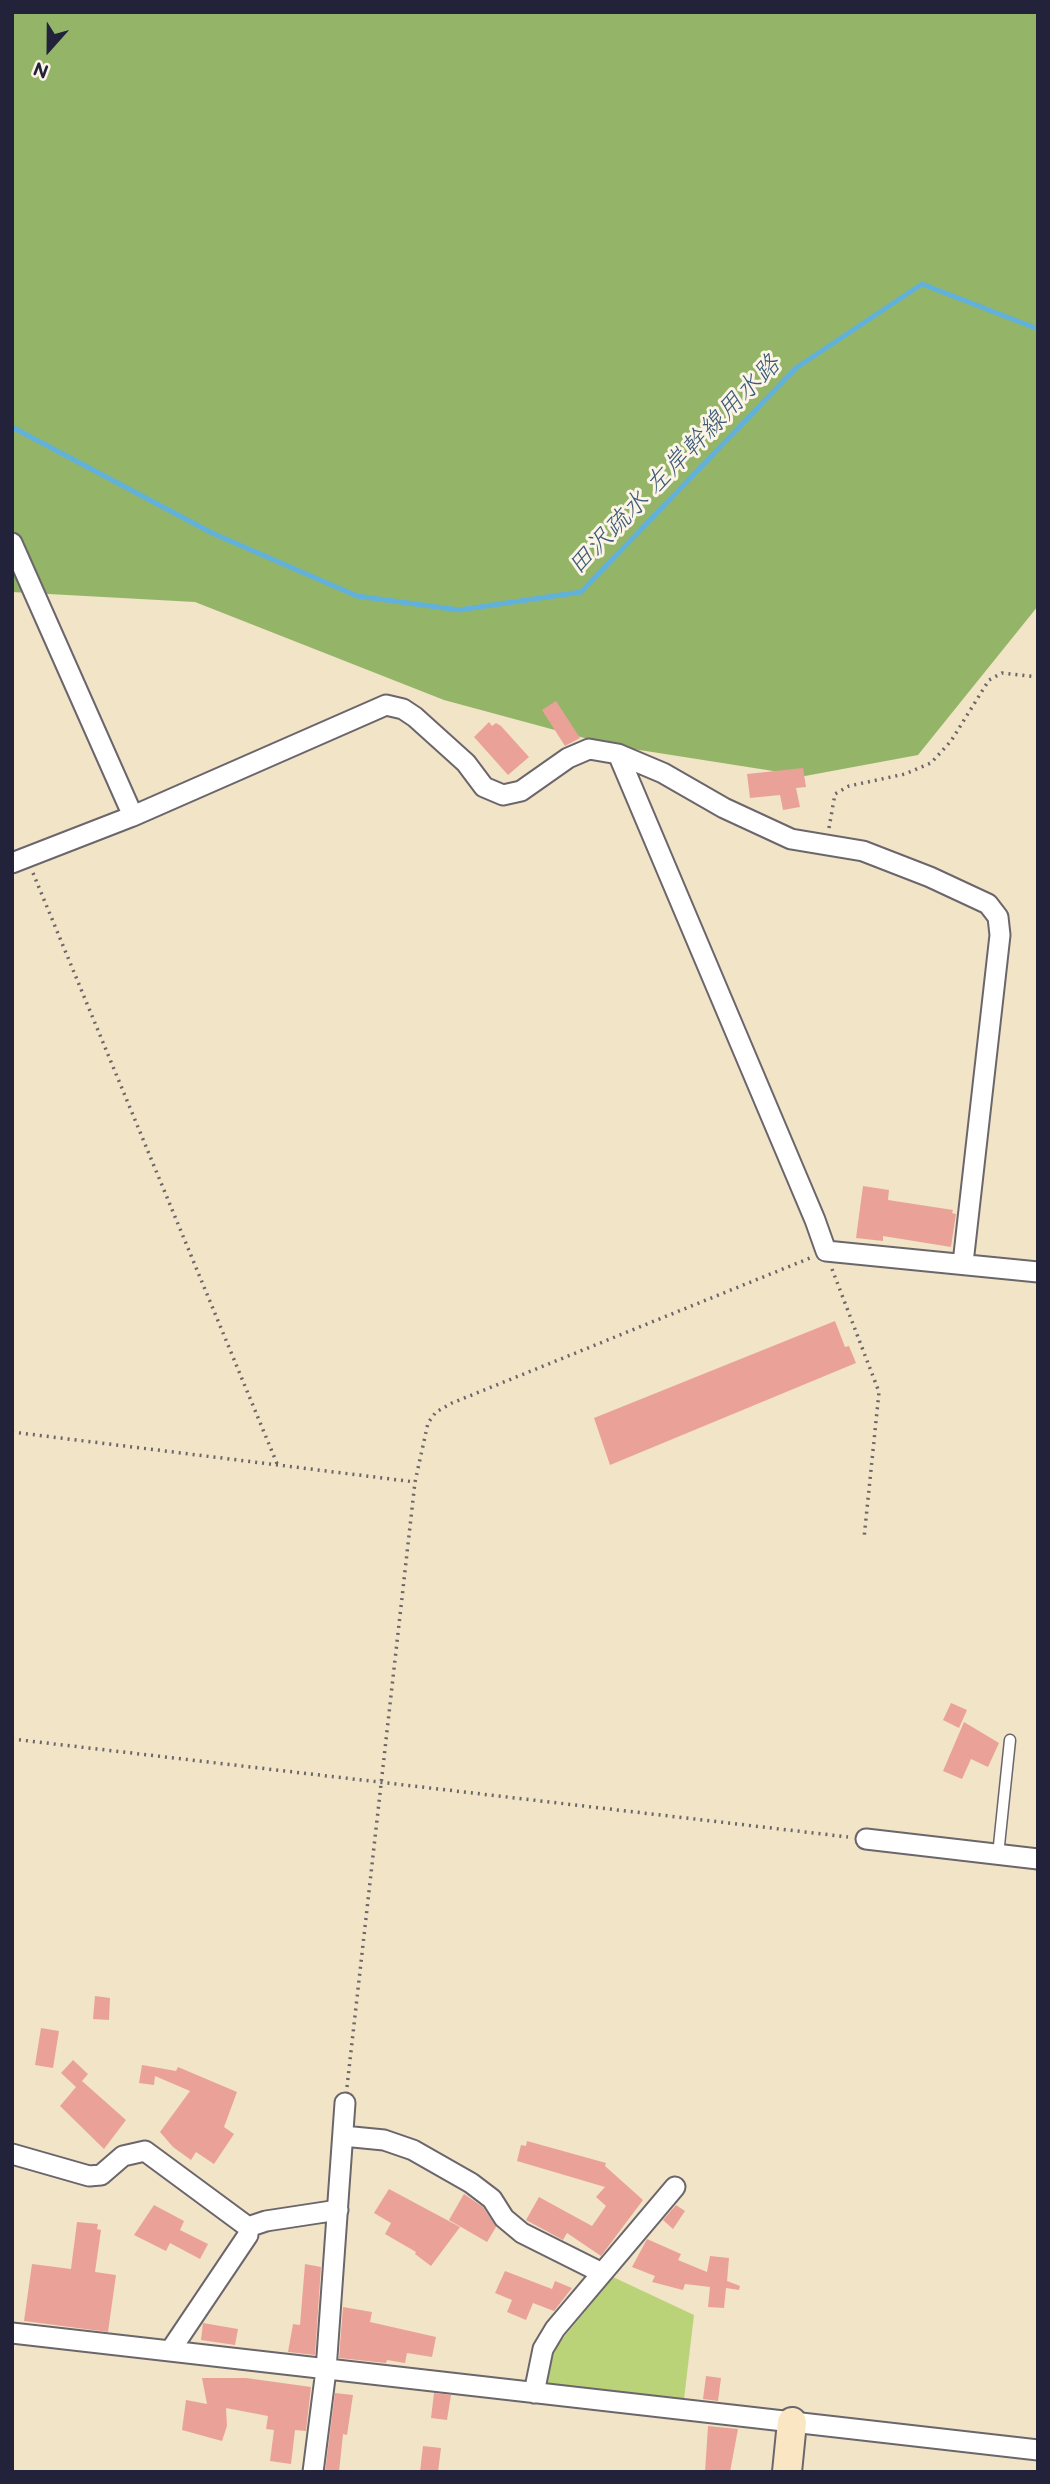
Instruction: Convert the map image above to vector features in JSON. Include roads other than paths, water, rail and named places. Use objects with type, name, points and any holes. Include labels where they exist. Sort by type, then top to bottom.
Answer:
[{"type":"street","points":[[12,543],[133,816]]},
{"type":"street","points":[[20,861],[133,816],[386,705],[403,709],[415,717],[466,763],[484,787],[503,794],[521,791],[568,758],[589,749],[618,754],[663,773],[724,808],[791,839],[826,847],[863,851],[930,877],[988,904],[998,917],[1000,935],[963,1263]]},
{"type":"street","points":[[618,754],[826,1251],[1038,1272]]},
{"type":"street","points":[[866,1839],[1038,1859]]},
{"type":"street","points":[[313,2472],[326,2370],[345,2103]]},
{"type":"street","points":[[343,2136],[384,2140],[413,2150],[471,2183],[492,2199],[504,2218],[522,2233],[600,2272]]},
{"type":"street","points":[[12,2154],[89,2176],[101,2175],[123,2156],[145,2151],[248,2227]]},
{"type":"street","points":[[534,2393],[543,2349],[600,2272],[675,2187]]},
{"type":"street","points":[[248,2227],[266,2221],[338,2210]]},
{"type":"street","points":[[170,2351],[248,2235],[248,2227]]},
{"type":"street","points":[[12,2333],[1038,2450]]},
{"type":"street","points":[[787,2472],[792,2422]]},
{"type":"lane","points":[[998,1854],[1010,1740]]},
{"type":"waterway","name":"田沢疏水 左岸幹線用水路","points":[[12,427],[212,533],[357,596],[459,610],[581,592],[796,368],[922,284],[1038,329]]}]
